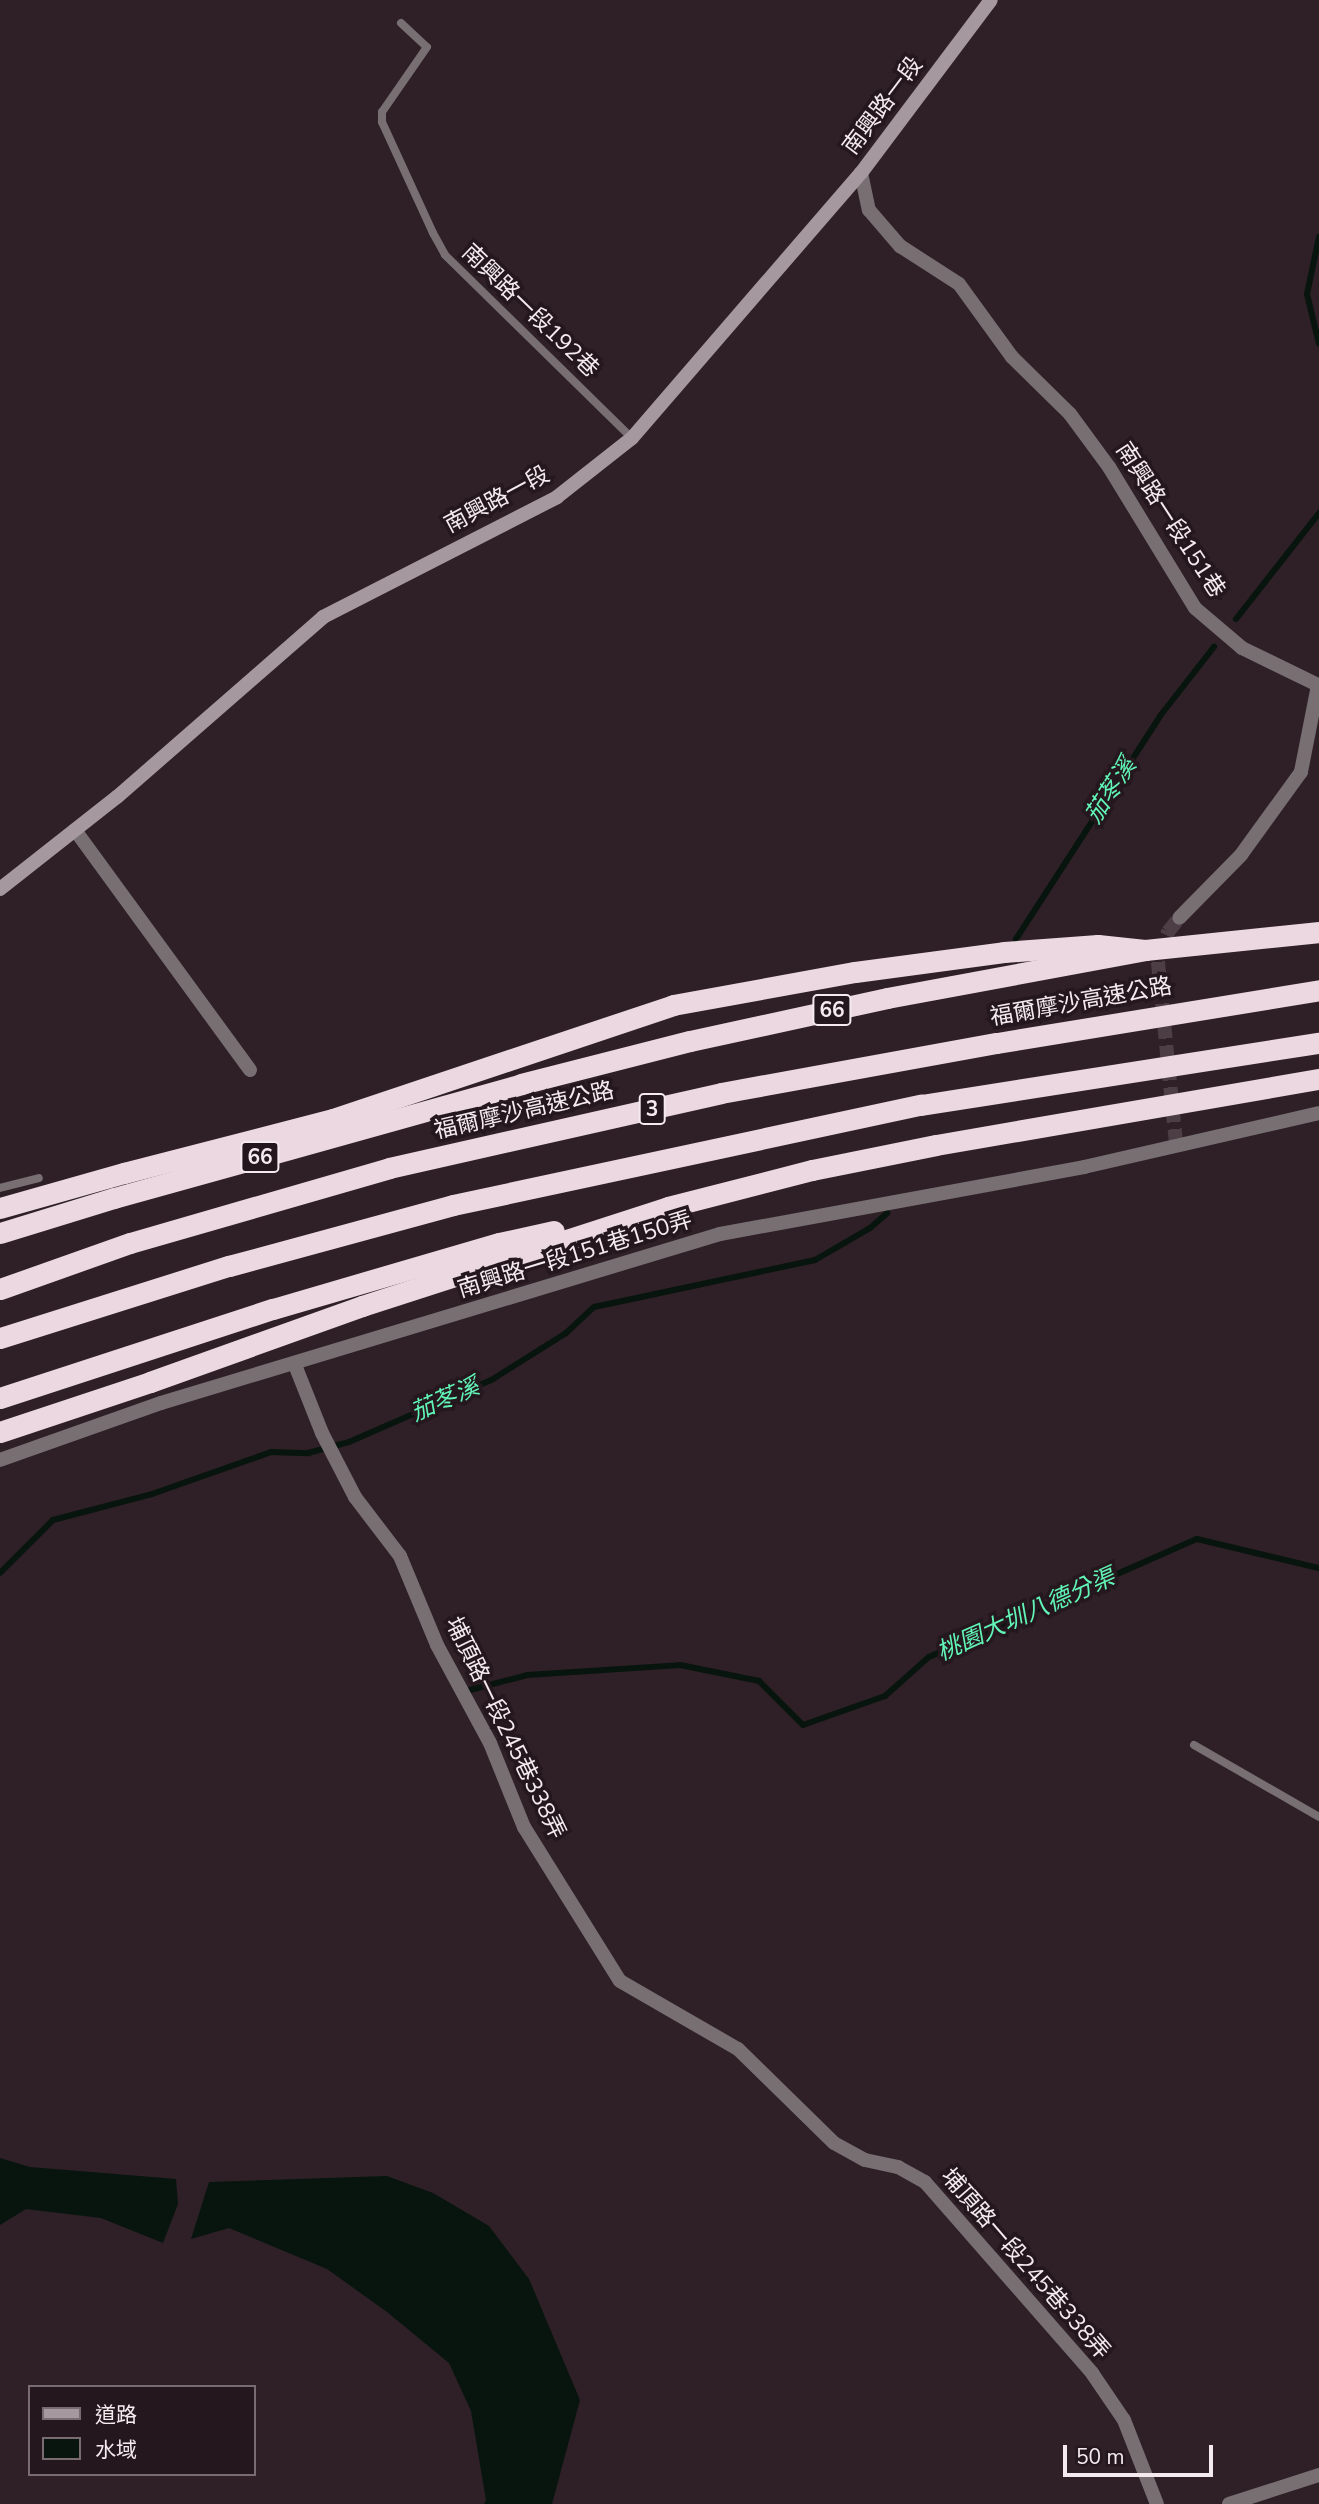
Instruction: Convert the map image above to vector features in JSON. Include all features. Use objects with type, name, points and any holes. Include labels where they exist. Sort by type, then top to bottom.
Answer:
[{"type":"highway","points":[[0,1208],[124,1172],[333,1119],[673,1005],[855,972],[1004,952],[1098,945],[1145,950],[1319,932]]},
{"type":"highway","name":"66","points":[[0,1233],[114,1198],[521,1084],[690,1041],[847,1007],[1145,950]]},
{"type":"highway","name":"福爾摩沙高速公路","points":[[0,1289],[130,1243],[429,1159],[721,1093],[997,1042],[1319,990]]},
{"type":"highway","name":"3","points":[[0,1338],[229,1266],[453,1205],[921,1105],[1319,1043]]},
{"type":"highway","points":[[0,1398],[273,1309],[499,1243],[668,1207],[812,1170],[936,1145],[1319,1079]]},
{"type":"highway","points":[[0,1432],[362,1306],[668,1207]]},
{"type":"street","name":"南興路一段","points":[[0,889],[75,830],[323,617],[558,497],[632,438],[861,173],[990,0]]},
{"type":"street","name":"南興路一段151巷","points":[[861,173],[870,209],[900,246],[959,284],[1012,357],[1070,414],[1109,467],[1195,608],[1242,648],[1319,684],[1301,772],[1241,855],[1179,918]]},
{"type":"street","points":[[75,830],[250,1070]]},
{"type":"street","name":"南興路一段151巷150弄","points":[[0,1460],[149,1407],[295,1365],[720,1234],[1084,1167],[1176,1143],[1319,1113]]},
{"type":"street","name":"埔頂路一段245巷338弄","points":[[295,1365],[322,1433],[355,1497],[400,1556],[437,1645],[490,1743],[524,1827],[620,1981],[738,2049],[834,2143],[865,2160],[898,2167],[925,2182],[1092,2373],[1124,2420],[1157,2504]]},
{"type":"street","points":[[1229,2504],[1319,2475]]},
{"type":"lane","name":"南興路一段192巷","points":[[401,23],[427,47],[382,111],[382,122],[445,255],[632,438]]},
{"type":"lane","points":[[0,1188],[39,1178]]},
{"type":"lane","points":[[1194,1745],[1319,1817]]},
{"type":"water","points":[[0,2158],[30,2167],[176,2179],[178,2204],[163,2243],[101,2218],[26,2209],[0,2225]]},
{"type":"water","points":[[387,2176],[433,2193],[489,2226],[529,2279],[580,2400],[552,2504],[484,2504],[486,2500],[471,2411],[449,2363],[387,2312],[327,2269],[229,2228],[191,2239],[209,2182]]},
{"type":"waterway","name":"茄苳溪","points":[[1319,237],[1307,294],[1319,344]]},
{"type":"waterway","name":"茄苳溪","points":[[1236,619],[1319,513]]},
{"type":"waterway","name":"茄苳溪","points":[[1016,939],[1160,716],[1214,647]]},
{"type":"waterway","name":"茄苳溪","points":[[0,1573],[53,1520],[152,1494],[271,1452],[308,1453],[349,1442],[493,1379],[566,1333],[594,1307],[815,1260],[870,1228],[887,1213]]},
{"type":"waterway","name":"桃園大圳八德分渠","points":[[470,1690],[527,1675],[680,1665],[759,1681],[803,1725],[885,1696],[929,1657],[1197,1539],[1319,1568]]},
{"type":"tunnel","points":[[1176,1143],[1157,954],[1179,918]]}]
